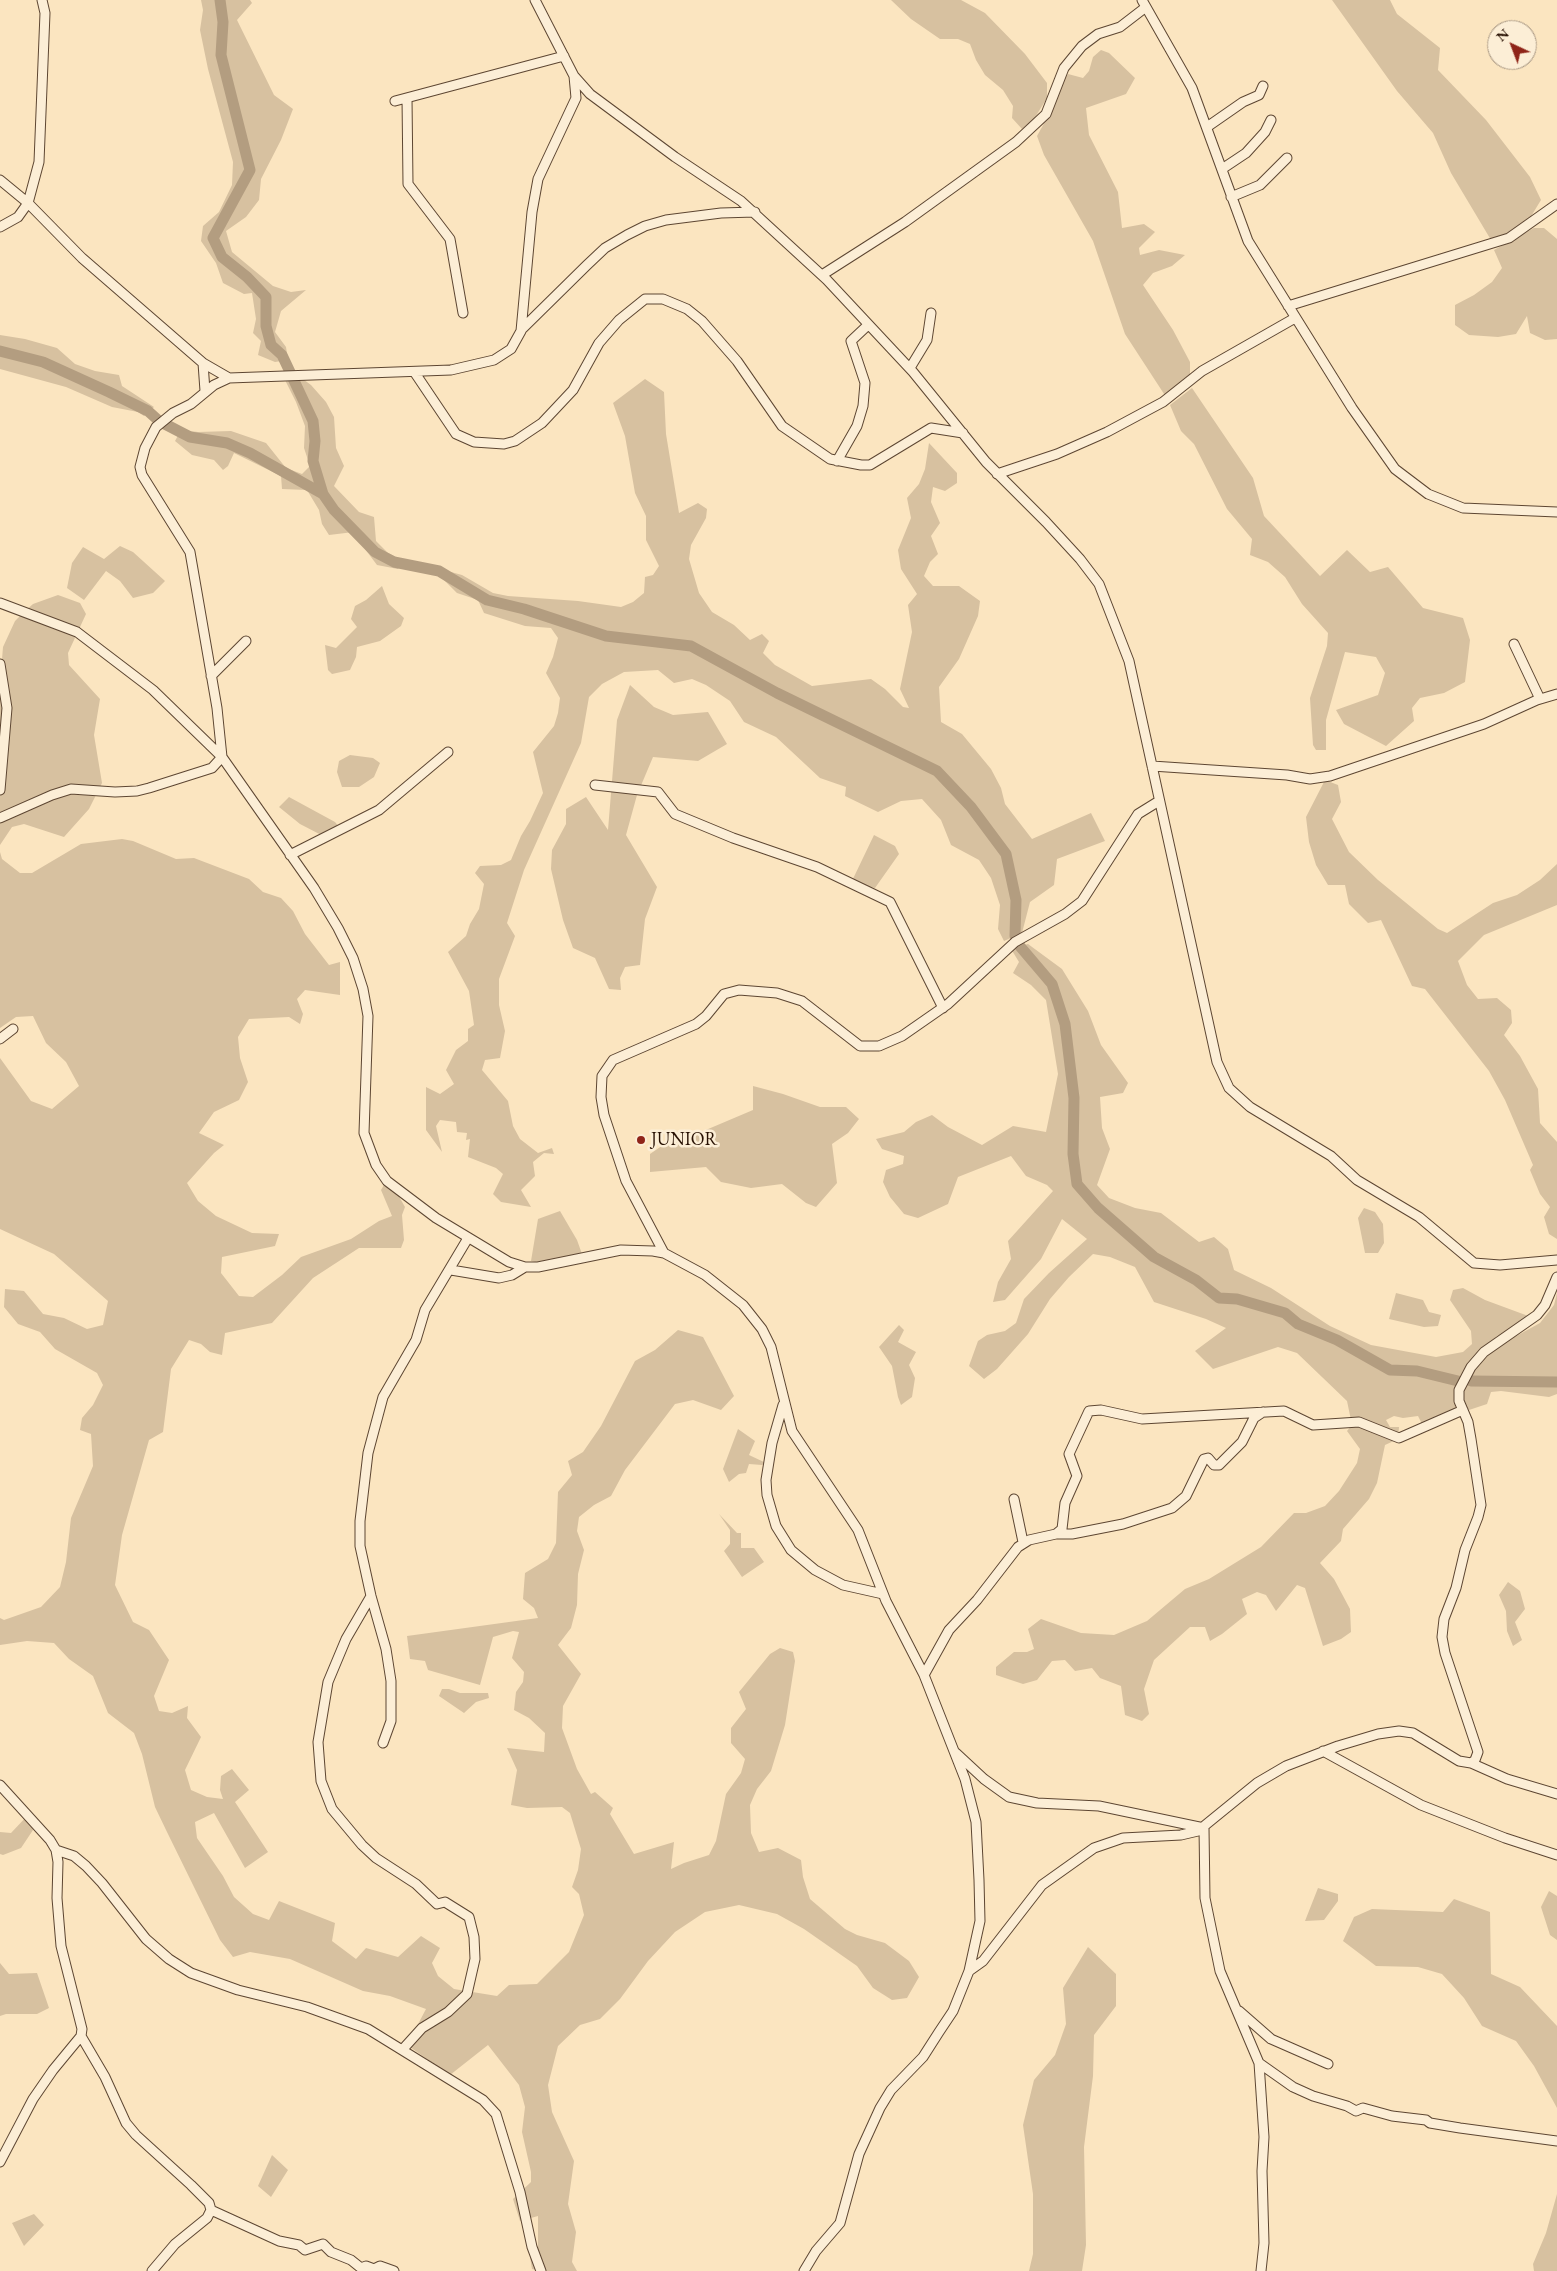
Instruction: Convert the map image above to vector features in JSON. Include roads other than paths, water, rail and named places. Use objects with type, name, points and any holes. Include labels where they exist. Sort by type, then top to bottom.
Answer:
[{"type":"street","points":[[0,227],[18,217],[28,203],[39,162],[45,13],[42,0]]},
{"type":"street","points":[[535,0],[574,76],[590,94],[613,113],[755,212],[822,274],[910,368],[997,474],[1046,522],[1080,559],[1099,584],[1129,661],[1180,900],[1207,1009],[1217,1062],[1228,1088],[1250,1107],[1331,1156],[1357,1180],[1419,1217],[1474,1263],[1500,1265],[1557,1260]]},
{"type":"street","points":[[822,274],[905,222],[1016,142],[1046,114],[1064,68],[1082,46],[1098,34],[1120,27],[1144,4],[1192,88],[1208,127],[1248,241],[1379,448],[1396,468],[1428,494],[1463,508],[1557,512]]},
{"type":"street","points":[[395,101],[564,56]]},
{"type":"street","points":[[521,331],[532,212],[538,179],[576,98],[574,76]]},
{"type":"street","points":[[1208,127],[1243,102],[1258,95],[1263,86]]},
{"type":"street","points":[[407,98],[408,184],[450,239],[463,313]]},
{"type":"street","points":[[1222,169],[1246,152],[1265,132],[1271,120]]},
{"type":"street","points":[[1231,197],[1260,185],[1287,158]]},
{"type":"street","points":[[0,180],[28,203],[82,258],[203,363],[228,378]]},
{"type":"street","points":[[1288,306],[1420,263],[1504,240],[1519,232],[1557,204]]},
{"type":"street","points":[[222,757],[211,676],[190,552],[142,474],[140,467],[156,427],[174,413],[190,404],[205,391],[228,378],[415,373],[451,370],[494,360],[511,349],[528,321],[587,264],[605,248],[627,235],[645,226],[684,217],[755,212]]},
{"type":"street","points":[[415,373],[456,434],[474,442],[504,444],[515,440],[542,423],[563,401],[573,390],[599,343],[619,320],[645,299],[663,299],[687,309],[719,339],[738,361],[782,426],[811,448],[830,459],[861,465],[877,462],[901,444],[931,428],[963,433]]},
{"type":"street","points":[[910,368],[927,340],[931,314]]},
{"type":"street","points":[[997,474],[1065,450],[1107,432],[1163,402],[1202,371],[1295,318]]},
{"type":"street","points":[[837,461],[857,426],[863,406],[865,383],[851,341],[868,325]]},
{"type":"street","points":[[203,363],[205,391]]},
{"type":"street","points":[[0,602],[77,632],[152,690],[222,757],[290,855],[345,939],[362,985],[368,1027],[364,1133],[376,1165],[386,1181],[436,1218],[468,1238],[503,1259],[525,1267],[550,1266],[621,1250],[644,1249],[664,1253],[692,1267],[718,1285],[756,1321],[775,1358],[789,1423],[796,1439],[858,1530],[883,1594],[924,1675],[971,1800],[978,1846],[980,1921],[969,1971],[953,2011],[923,2056],[891,2090],[880,2108],[859,2154],[840,2223],[816,2251],[804,2271]]},
{"type":"street","points":[[211,676],[246,641]]},
{"type":"street","points":[[1514,644],[1540,699]]},
{"type":"street","points":[[0,664],[7,708],[0,790]]},
{"type":"street","points":[[1152,766],[1287,775],[1310,779],[1330,776],[1484,724],[1540,699],[1557,694]]},
{"type":"street","points":[[290,855],[379,810],[448,752]]},
{"type":"street","points":[[0,818],[52,795],[71,790],[115,792],[137,791],[149,788],[212,768],[222,757]]},
{"type":"street","points":[[595,785],[658,792],[675,814],[733,838],[817,867],[890,902],[943,1008]]},
{"type":"street","points":[[664,1253],[626,1181],[604,1115],[600,1097],[602,1076],[613,1060],[696,1024],[706,1016],[724,994],[729,992],[758,990],[802,1001],[852,1042],[869,1047],[879,1046],[902,1036],[943,1008],[1015,942],[1065,914],[1082,901],[1138,814],[1159,801]]},
{"type":"street","points":[[0,1039],[13,1029]]},
{"type":"street","points":[[383,1744],[391,1721],[390,1681],[386,1649],[371,1596],[360,1546],[360,1521],[368,1453],[377,1413],[383,1397],[416,1340],[425,1310],[451,1270],[468,1238]]},
{"type":"street","points":[[451,1270],[499,1278],[512,1275],[525,1267]]},
{"type":"street","points":[[1471,1763],[1475,1760],[1478,1752],[1445,1653],[1442,1637],[1444,1619],[1456,1588],[1465,1550],[1481,1505],[1468,1422],[1460,1401],[1459,1390],[1471,1368],[1491,1346],[1526,1325],[1537,1315],[1545,1305],[1557,1277]]},
{"type":"street","points":[[784,1402],[772,1443],[766,1480],[770,1510],[776,1526],[792,1550],[816,1570],[843,1585],[883,1594]]},
{"type":"street","points":[[1056,1534],[1062,1529],[1065,1503],[1077,1476],[1069,1454],[1086,1415],[1090,1411],[1101,1410],[1142,1419],[1284,1411],[1307,1424],[1320,1426],[1358,1422],[1399,1438],[1463,1410]]},
{"type":"street","points":[[924,1675],[949,1630],[977,1600],[1023,1542],[1056,1534],[1072,1534],[1123,1524],[1172,1508],[1186,1496],[1204,1459],[1208,1458],[1214,1464],[1219,1465],[1247,1436],[1254,1418],[1263,1412]]},
{"type":"street","points":[[1014,1499],[1023,1542]]},
{"type":"street","points":[[371,1596],[346,1640],[328,1682],[318,1742],[321,1781],[332,1809],[362,1845],[376,1858],[416,1884],[437,1904],[445,1902],[469,1918],[474,1938],[475,1959],[467,1994],[448,2012],[422,2028],[403,2049]]},
{"type":"street","points":[[969,1971],[983,1961],[1042,1885],[1094,1848],[1123,1838],[1188,1834],[1204,1828],[1270,1774],[1323,1751],[1378,1734],[1406,1731],[1424,1739],[1459,1761],[1471,1763],[1507,1778],[1557,1794]]},
{"type":"street","points":[[954,1751],[984,1779],[1009,1796],[1037,1803],[1099,1806],[1204,1828]]},
{"type":"street","points":[[1323,1751],[1420,1805],[1504,1838],[1557,1855]]},
{"type":"street","points":[[0,1785],[46,1835],[56,1850],[60,1946],[80,2015],[81,2036],[105,2077],[126,2123],[136,2135],[191,2185],[211,2210],[279,2242],[299,2245],[305,2250],[323,2244],[331,2252],[350,2260],[361,2268],[366,2266],[374,2269],[380,2266],[394,2271]]},
{"type":"street","points":[[1204,1828],[1205,1898],[1220,1971],[1259,2063],[1264,2137],[1262,2170],[1264,2243],[1261,2271]]},
{"type":"street","points":[[56,1850],[74,1856],[86,1866],[102,1883],[146,1939],[169,1959],[191,1973],[238,1990],[347,2020],[368,2029],[483,2100],[496,2114],[520,2192],[532,2247],[541,2271]]},
{"type":"street","points":[[1236,2007],[1271,2039],[1328,2064]]},
{"type":"street","points":[[0,2162],[33,2099],[53,2070],[81,2036]]},
{"type":"street","points":[[1259,2063],[1293,2087],[1356,2111],[1363,2108],[1392,2116],[1426,2120],[1430,2123],[1557,2141]]},
{"type":"street","points":[[152,2271],[175,2244],[207,2218],[211,2210]]},
{"type":"waterway","points":[[220,0],[223,22],[221,55],[250,170],[213,238],[222,257],[247,277],[266,297],[266,326],[271,345],[282,355],[313,421],[315,441],[313,461],[323,494],[334,510],[375,552],[394,562],[439,571],[487,600],[524,609],[606,636],[691,646],[777,693],[937,771],[971,807],[1006,854],[1016,900],[1015,936]]},
{"type":"waterway","points":[[0,351],[43,362],[148,411],[159,421],[190,437],[227,443],[250,453],[323,494]]},
{"type":"waterway","points":[[1018,944],[1052,984],[1065,1024],[1074,1098],[1073,1154],[1077,1184],[1098,1208],[1154,1257],[1196,1280],[1219,1298],[1237,1299],[1285,1313],[1298,1324],[1337,1340],[1390,1370],[1417,1371],[1458,1381]]},
{"type":"waterway","points":[[1471,1381],[1557,1382]]},
{"type":"place","name":"JUNIOR","points":[[641,1140]]}]
